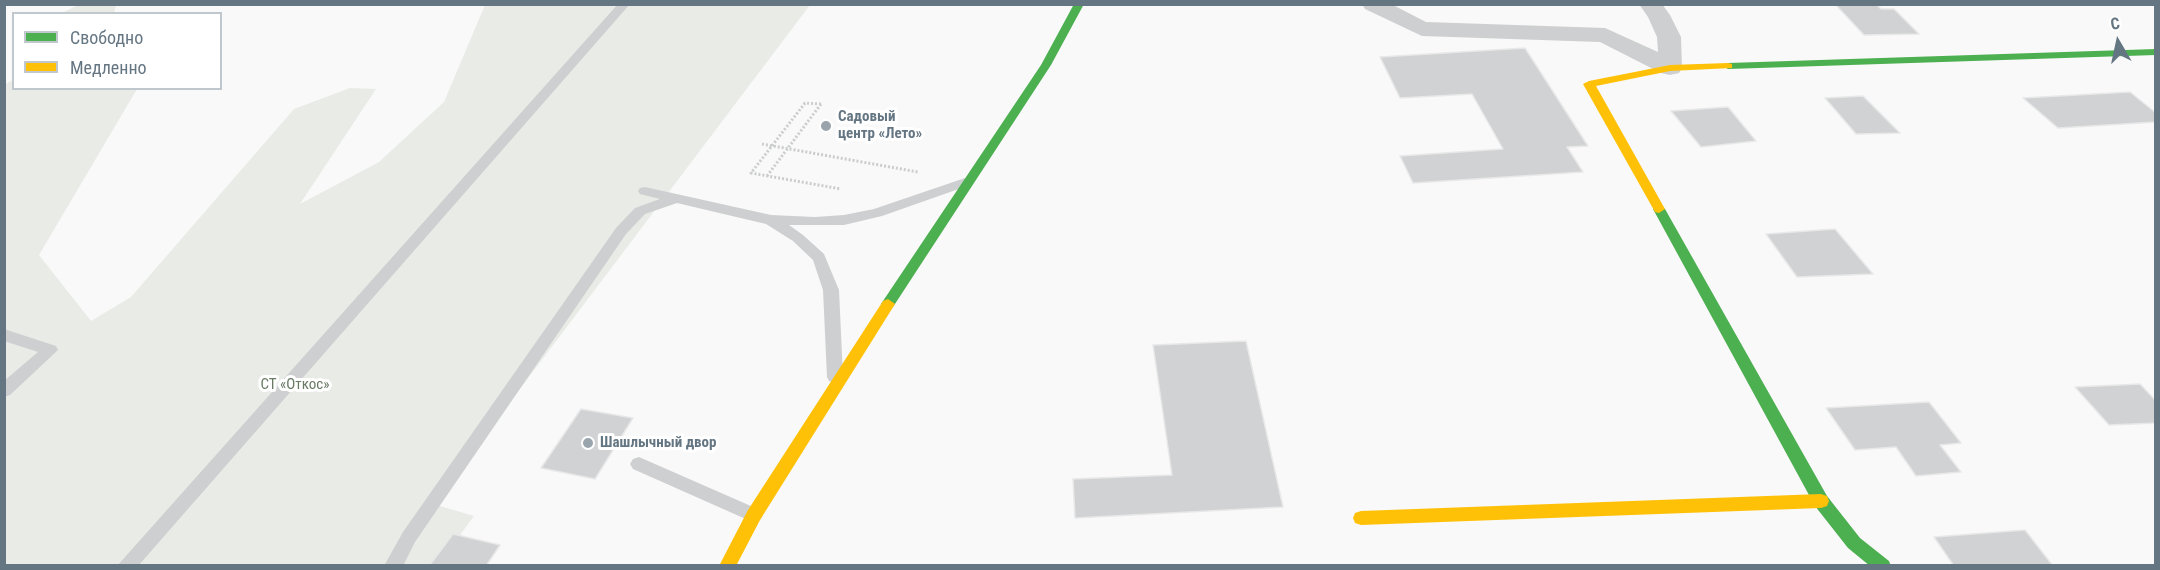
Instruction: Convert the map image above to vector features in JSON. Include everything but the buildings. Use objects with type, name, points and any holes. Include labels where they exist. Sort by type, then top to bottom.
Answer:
[{"type":"street","points":[[727,566],[754,515],[836,384],[967,181],[1046,65],[1079,4]]},
{"type":"street","points":[[1373,4],[1422,28],[1605,35],[1670,68]]},
{"type":"street","points":[[1650,4],[1659,15],[1670,36],[1670,68]]},
{"type":"street","points":[[1883,566],[1854,543],[1821,501],[1589,84],[1670,68],[2156,52]]},
{"type":"street","points":[[1361,518],[1821,501]]},
{"type":"lane","points":[[126,566],[625,4]]},
{"type":"lane","points":[[645,191],[771,220],[815,222],[844,220],[877,213],[967,181]]},
{"type":"lane","points":[[393,566],[409,537],[621,231],[640,211],[677,198]]},
{"type":"lane","points":[[771,220],[798,238],[819,258],[831,290],[836,384]]},
{"type":"lane","points":[[4,335],[50,350],[4,391]]},
{"type":"lane","points":[[639,464],[754,515]]},
{"type":"path","points":[[767,176],[821,104],[805,103],[751,173],[767,176],[841,189]]},
{"type":"path","points":[[762,144],[918,172]]},
{"type":"green space","points":[[80,4],[116,4],[114,12],[64,12]]},
{"type":"green space","name":"СТ «Откос»","points":[[485,5],[810,5],[433,504],[474,516],[438,565],[5,565],[4,85],[12,81],[12,90],[136,90],[39,255],[91,321],[131,297],[294,109],[350,88],[376,89],[300,204],[379,162],[444,102]]},
{"type":"traffic: fast","points":[[888,304],[1046,65],[1079,4]]},
{"type":"traffic: fast","points":[[1728,66],[2156,52]]},
{"type":"traffic: fast","points":[[1659,209],[1821,501],[1854,543],[1883,566]]},
{"type":"traffic: slow","points":[[1659,209],[1589,84],[1670,68],[1728,66]]},
{"type":"traffic: slow","points":[[727,566],[754,515],[888,304]]},
{"type":"traffic: slow","points":[[1361,518],[1821,501]]},
{"type":"place","name":"Садовый центр «Лето»","points":[[826,126]]},
{"type":"place","name":"Шашлычный двор","points":[[588,443]]}]
